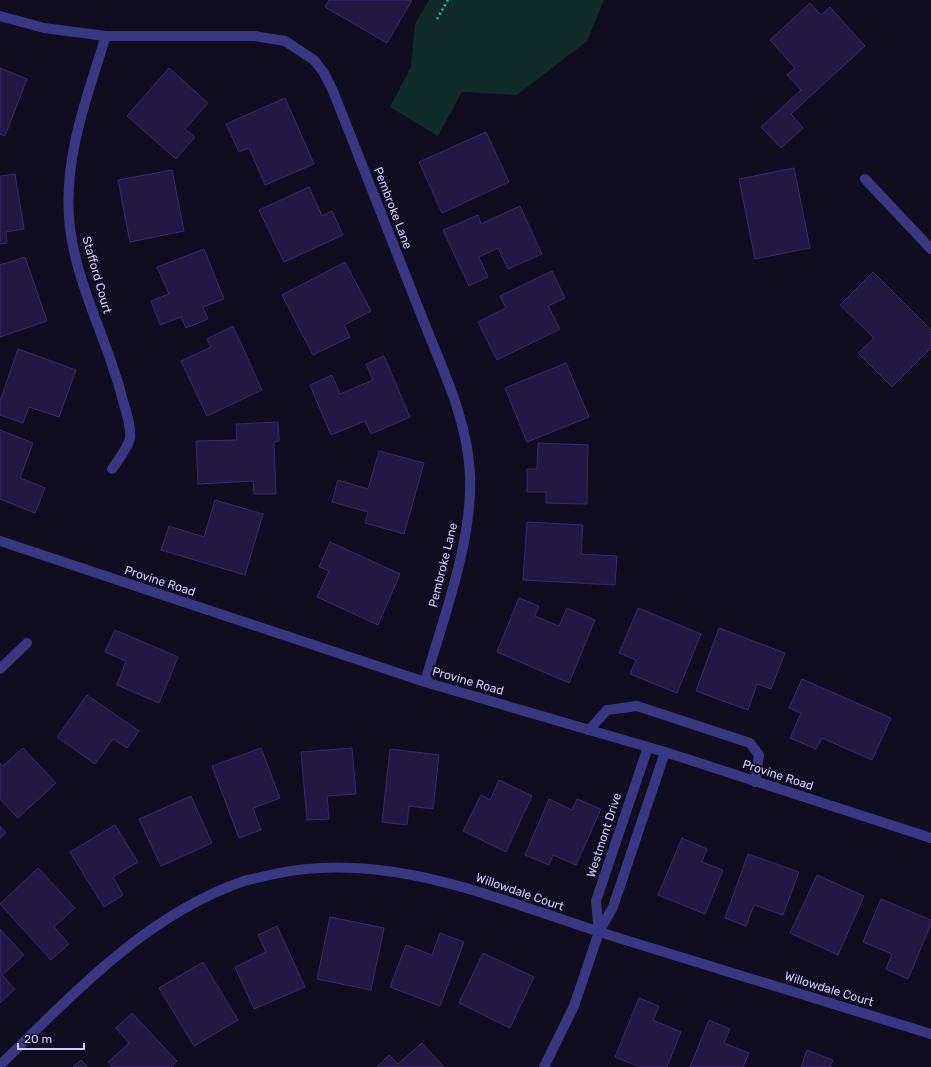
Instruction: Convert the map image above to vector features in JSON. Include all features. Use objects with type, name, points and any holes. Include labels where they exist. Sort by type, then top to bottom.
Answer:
[{"type":"street","name":"Pembroke Lane","points":[[0,16],[44,28],[106,36],[254,36],[285,42],[314,60],[324,73],[333,91],[444,372],[464,434],[470,475],[468,519],[463,548],[425,682]]},
{"type":"street","name":"Stafford Court","points":[[106,36],[74,144],[68,183],[70,228],[81,277],[117,380],[128,420],[130,439],[112,470]]},
{"type":"street","points":[[865,179],[931,249]]},
{"type":"street","name":"Provine Road","points":[[0,542],[425,682],[666,752],[931,838]]},
{"type":"street","points":[[0,669],[27,643]]},
{"type":"street","points":[[589,730],[607,710],[637,706],[750,744],[759,756],[755,782]]},
{"type":"street","name":"Westmont Drive","points":[[599,932],[596,901],[648,747]]},
{"type":"street","name":"Westmont Drive","points":[[544,1067],[574,1006],[599,932],[613,907],[666,752]]},
{"type":"street","name":"Willowdale Court","points":[[0,1065],[110,962],[141,936],[190,905],[244,881],[296,870],[353,866],[411,874],[460,886],[599,932],[931,1034]]},
{"type":"path","points":[[437,19],[448,0]]},
{"type":"green space","points":[[429,0],[604,0],[587,41],[517,95],[462,92],[438,136],[390,107],[411,67],[415,24]]},
{"type":"building","points":[[329,0],[412,0],[387,43],[325,7]]},
{"type":"building","points":[[810,3],[821,15],[830,7],[865,46],[791,114],[803,128],[781,148],[761,127],[801,90],[787,75],[795,68],[770,40]]},
{"type":"building","points":[[0,68],[27,79],[5,136],[0,134]]},
{"type":"building","points":[[169,68],[208,103],[185,129],[195,137],[176,159],[127,116]]},
{"type":"building","points":[[285,98],[314,164],[265,185],[249,148],[239,152],[226,124]]},
{"type":"building","points":[[486,132],[509,182],[442,213],[419,162]]},
{"type":"building","points":[[794,168],[810,248],[755,259],[739,179]]},
{"type":"building","points":[[172,170],[184,231],[130,242],[118,180]]},
{"type":"building","points":[[15,174],[24,229],[6,232],[7,243],[0,244],[0,176]]},
{"type":"building","points":[[309,187],[322,216],[332,211],[343,235],[284,262],[259,210]]},
{"type":"building","points":[[520,206],[542,254],[508,269],[498,248],[479,257],[488,277],[469,286],[443,230],[478,215],[481,224]]},
{"type":"building","points":[[204,249],[224,299],[203,307],[208,319],[186,328],[181,317],[160,325],[151,301],[169,294],[157,267]]},
{"type":"building","points":[[25,257],[47,321],[0,337],[0,265]]},
{"type":"building","points":[[345,262],[371,311],[344,325],[350,337],[313,355],[282,295]]},
{"type":"building","points":[[552,271],[565,298],[548,306],[560,329],[497,360],[478,322],[506,308],[500,296]]},
{"type":"building","points":[[873,272],[931,330],[931,348],[892,387],[858,353],[874,338],[840,305]]},
{"type":"building","points":[[233,326],[262,390],[207,416],[181,361],[211,347],[207,339]]},
{"type":"building","points":[[18,349],[76,370],[59,417],[29,407],[23,423],[0,415],[0,401]]},
{"type":"building","points":[[384,356],[410,417],[371,434],[365,421],[331,435],[310,385],[332,375],[340,394],[373,380],[366,364]]},
{"type":"building","points":[[566,363],[589,417],[527,442],[505,388]]},
{"type":"building","points":[[278,422],[279,441],[274,442],[276,494],[254,494],[253,481],[198,484],[196,441],[237,440],[236,424]]},
{"type":"building","points":[[0,430],[33,443],[20,478],[45,488],[35,513],[0,499]]},
{"type":"building","points":[[538,443],[588,445],[587,504],[546,503],[546,492],[527,492],[527,469],[537,469]]},
{"type":"building","points":[[379,451],[424,463],[404,534],[365,523],[368,512],[332,502],[338,480],[368,489]]},
{"type":"building","points":[[215,500],[263,514],[245,575],[161,550],[169,526],[204,537]]},
{"type":"building","points":[[527,522],[583,525],[581,554],[617,556],[615,585],[523,580]]},
{"type":"building","points":[[330,542],[400,574],[378,625],[317,597],[329,571],[319,567]]},
{"type":"building","points":[[519,598],[539,606],[535,616],[559,626],[567,608],[595,620],[569,683],[497,652]]},
{"type":"building","points":[[638,608],[701,634],[677,693],[630,674],[636,660],[619,653]]},
{"type":"building","points":[[719,628],[785,653],[771,689],[757,684],[748,710],[696,691]]},
{"type":"building","points":[[115,630],[178,657],[159,703],[117,685],[126,661],[105,652]]},
{"type":"building","points":[[802,679],[891,718],[872,760],[822,738],[816,749],[790,738],[801,713],[789,708]]},
{"type":"building","points":[[87,695],[139,731],[127,748],[113,739],[95,764],[57,737]]},
{"type":"building","points":[[23,748],[56,783],[18,818],[0,799],[0,763],[3,766]]},
{"type":"building","points":[[261,748],[280,798],[253,808],[261,830],[239,838],[212,766]]},
{"type":"building","points":[[352,748],[356,794],[327,796],[329,819],[307,820],[301,752]]},
{"type":"building","points":[[390,749],[439,755],[433,809],[409,806],[407,825],[382,822]]},
{"type":"building","points":[[499,780],[532,796],[506,852],[463,831],[481,795],[490,800]]},
{"type":"building","points":[[191,796],[212,843],[161,866],[139,819]]},
{"type":"building","points":[[549,799],[572,810],[577,799],[601,809],[576,865],[553,855],[549,865],[525,855]]},
{"type":"building","points":[[115,825],[138,862],[113,877],[123,895],[104,907],[70,852]]},
{"type":"building","points":[[0,826],[6,833],[0,838]]},
{"type":"building","points":[[682,838],[707,849],[702,862],[723,870],[705,914],[658,895]]},
{"type":"building","points":[[748,854],[799,872],[783,915],[754,905],[746,926],[725,918]]},
{"type":"building","points":[[38,868],[75,908],[54,927],[69,944],[51,960],[0,904]]},
{"type":"building","points":[[817,875],[864,896],[838,955],[790,933]]},
{"type":"building","points":[[881,899],[931,920],[931,924],[908,979],[886,969],[892,954],[863,942]]},
{"type":"building","points":[[330,917],[384,928],[371,990],[317,979]]},
{"type":"building","points":[[277,926],[305,987],[254,1009],[235,967],[266,952],[258,935]]},
{"type":"building","points":[[0,929],[24,955],[2,975],[15,989],[0,1003]]},
{"type":"building","points":[[440,933],[464,942],[440,1006],[390,987],[406,945],[432,955]]},
{"type":"building","points":[[483,953],[534,977],[510,1028],[459,1003]]},
{"type":"building","points":[[203,962],[238,1020],[194,1046],[159,988]]},
{"type":"building","points":[[639,998],[659,1006],[653,1020],[681,1032],[667,1067],[640,1067],[615,1057]]},
{"type":"building","points":[[132,1013],[177,1061],[171,1067],[112,1067],[108,1062],[129,1043],[116,1028]]},
{"type":"building","points":[[709,1020],[730,1029],[724,1043],[749,1053],[743,1067],[690,1067]]},
{"type":"building","points":[[422,1043],[444,1067],[377,1067],[389,1055],[398,1064]]},
{"type":"building","points":[[807,1050],[833,1060],[830,1067],[801,1067]]},
{"type":"building","points":[[81,1060],[88,1067],[73,1067]]}]
